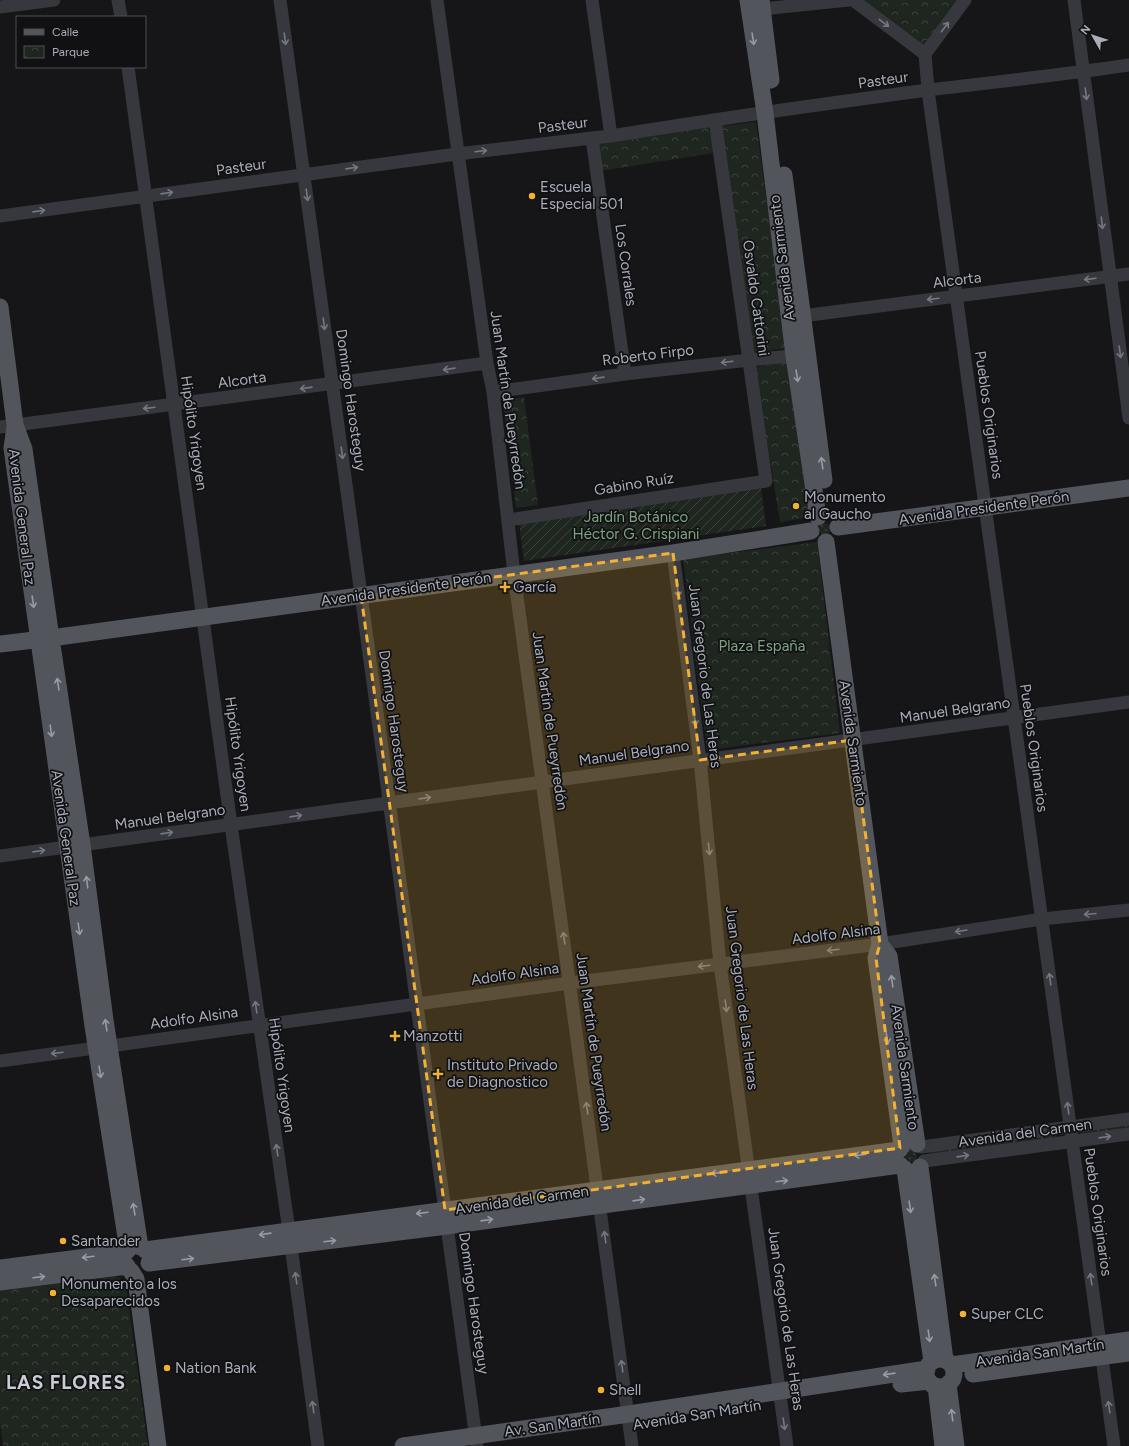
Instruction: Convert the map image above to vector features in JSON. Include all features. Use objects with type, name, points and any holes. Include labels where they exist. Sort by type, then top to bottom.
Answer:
[{"type":"main road","name":"Avenida Sarmiento","points":[[755,5],[824,523],[814,537],[818,541],[826,542],[880,944],[889,956],[911,1156],[940,1373],[956,1446]]},
{"type":"main road","name":"Avenida General Paz","points":[[0,307],[8,426],[44,638],[103,1047],[167,1446]]},
{"type":"main road","name":"Avenida Presidente Perón","points":[[0,644],[673,552],[824,523],[986,508],[1129,488]]},
{"type":"main road","name":"Avenida del Carmen","points":[[0,1282],[136,1259],[911,1156]]},
{"type":"main road","name":"Avenida General Paz","points":[[136,1259],[136,1279],[158,1446]]},
{"type":"main road","name":"Avenida del Carmen","points":[[0,1268],[136,1259]]},
{"type":"main road","name":"Avenida San Martín","points":[[1101,1351],[1129,1340]]},
{"type":"main road","name":"Avenida San Martín","points":[[474,1443],[940,1373],[1101,1351],[1129,1353]]},
{"type":"main road","name":"Avenida Sarmiento","points":[[940,1373],[943,1446]]},
{"type":"main road","points":[[403,1446],[474,1443]]},
{"type":"street","points":[[0,7],[54,0]]},
{"type":"street","points":[[118,0],[121,16]]},
{"type":"street","name":"Domingo Harosteguy","points":[[280,0],[446,1218],[474,1443]]},
{"type":"street","name":"Juan Martín de Pueyrredón","points":[[436,0],[487,363],[493,392],[514,574],[632,1446]]},
{"type":"street","points":[[592,0],[611,136]]},
{"type":"street","points":[[755,5],[849,0]]},
{"type":"street","points":[[853,0],[925,54],[965,0]]},
{"type":"street","points":[[1074,0],[1109,277],[1129,418]]},
{"type":"street","name":"Pueblos Originarios","points":[[925,54],[928,90],[1114,1446]]},
{"type":"street","name":"Pasteur","points":[[0,216],[457,154],[611,136],[928,90],[1083,72],[1129,65]]},
{"type":"street","name":"Hipólito Yrigoyen","points":[[128,68],[231,825],[318,1446]]},
{"type":"street","name":"Osvaldo Cattorini","points":[[715,120],[766,481]]},
{"type":"street","name":"Los Corrales","points":[[592,138],[625,374]]},
{"type":"street","name":"Alcorta","points":[[796,317],[1129,274]]},
{"type":"street","name":"Roberto Firpo","points":[[493,392],[625,374],[801,355]]},
{"type":"street","name":"Alcorta","points":[[8,426],[487,363]]},
{"type":"street","name":"Gabino Ruíz","points":[[508,520],[766,481]]},
{"type":"street","name":"Juan Gregorio de Las Heras","points":[[673,552],[700,760],[720,964],[787,1446]]},
{"type":"street","name":"Manuel Belgrano","points":[[0,856],[1129,702]]},
{"type":"street","name":"Adolfo Alsina","points":[[0,1060],[570,983],[880,944],[1042,919],[1129,910]]},
{"type":"street","name":"Avenida del Carmen","points":[[911,1156],[1070,1127],[1129,1119]]},
{"type":"street","name":"Avenida del Carmen","points":[[911,1156],[1072,1142],[1129,1134]]},
{"type":"highlighted area","points":[[673,553],[700,760],[853,740],[880,944],[876,958],[900,1148],[445,1210],[361,595]]},
{"type":"green space","points":[[862,0],[960,0],[925,44],[921,45]]},
{"type":"green space","points":[[756,122],[786,348],[752,353],[722,126]]},
{"type":"green space","points":[[708,124],[714,153],[600,171],[597,142]]},
{"type":"green space","points":[[790,361],[815,516],[780,522],[755,367]]},
{"type":"green space","points":[[524,397],[538,505],[516,508],[503,400]]},
{"type":"green space","name":"Jardín Botánico Héctor G. Crispiani","points":[[761,488],[766,526],[524,561],[519,523]]},
{"type":"green space","points":[[823,523],[827,523],[831,529],[827,535],[823,535],[819,531],[819,527]]},
{"type":"green space","name":"Plaza España","points":[[817,542],[840,733],[707,750],[683,559]]},
{"type":"green space","points":[[1129,1124],[1129,1130],[1081,1136],[1080,1131]]},
{"type":"green space","points":[[1056,1134],[1057,1139],[931,1156],[930,1150]]},
{"type":"green space","points":[[913,1150],[916,1151],[916,1161],[909,1162],[906,1161],[905,1154],[906,1151]]},
{"type":"green space","points":[[111,1274],[119,1278],[126,1286],[148,1446],[3,1446],[0,1423],[0,1290]]},
{"type":"place","name":"Escuela Especial 501","points":[[532,196]]},
{"type":"place","name":"Monumento al Gaucho","points":[[796,506]]},
{"type":"place","name":"García","points":[[505,587]]},
{"type":"place","name":"Manzotti","points":[[395,1036]]},
{"type":"place","name":"Instituto Privado de Diagnostico","points":[[438,1074]]},
{"type":"place","name":"Santander","points":[[63,1241]]},
{"type":"place","name":"Monumento a los Desaparecidos","points":[[53,1293]]},
{"type":"place","name":"Super CLC","points":[[963,1314]]},
{"type":"place","name":"Nation Bank","points":[[167,1368]]},
{"type":"place","name":"Shell","points":[[601,1390]]},
{"type":"district","name":"LAS FLORES","points":[[66,1382]]}]
